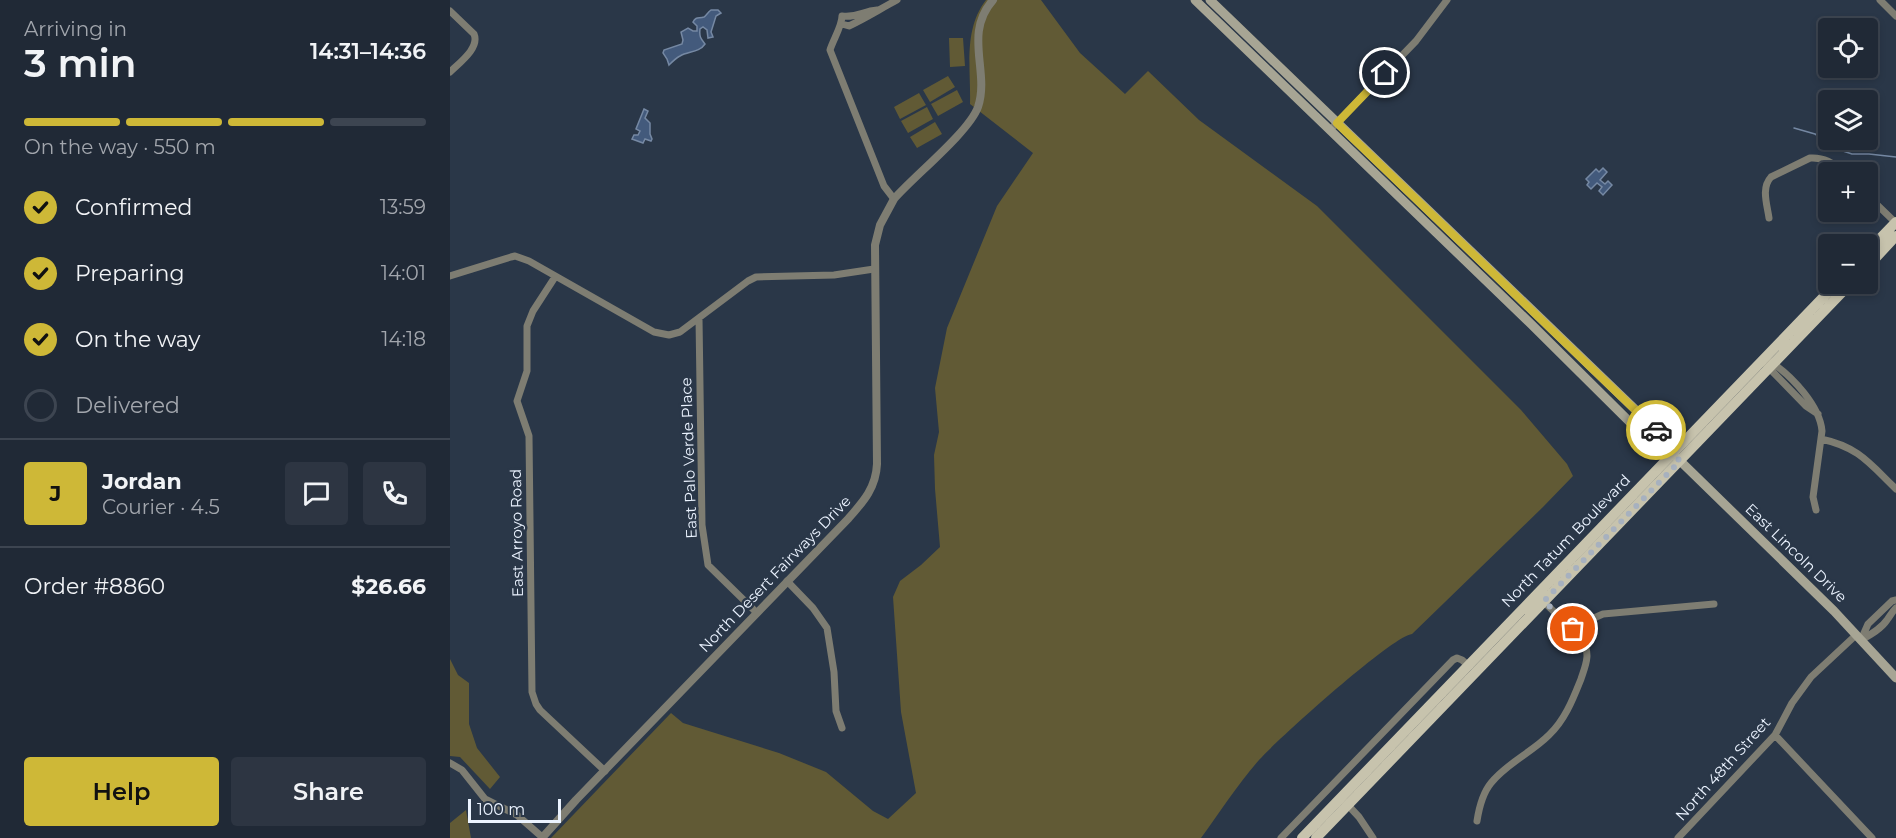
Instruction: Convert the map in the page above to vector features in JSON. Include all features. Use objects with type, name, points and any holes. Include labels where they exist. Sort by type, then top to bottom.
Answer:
[{"type":"main road","name":"East Lincoln Drive","points":[[1195,0],[1334,127]]},
{"type":"main road","name":"East Lincoln Drive","points":[[1210,0],[1658,450],[1676,457],[1809,586],[1896,678]]},
{"type":"main road","points":[[1878,242],[1896,223]]},
{"type":"main road","points":[[1878,255],[1896,236]]},
{"type":"main road","name":"North Tatum Boulevard","points":[[1768,364],[1828,294]]},
{"type":"main road","name":"North Tatum Boulevard","points":[[1302,838],[1344,801],[1676,457],[1840,294]]},
{"type":"main road","name":"North Tatum Boulevard","points":[[1316,838],[1344,801]]},
{"type":"street","points":[[894,199],[884,186],[830,50],[842,20],[849,26],[897,0]]},
{"type":"street","name":"North Desert Fairways Drive","points":[[450,763],[462,770],[485,799],[517,815],[542,838],[864,501],[874,482],[877,456],[874,269],[877,236],[883,217],[894,199],[975,114],[980,93],[978,36],[984,14],[993,0]]},
{"type":"street","points":[[1334,127],[1416,41],[1447,0]]},
{"type":"street","points":[[1880,0],[1896,16]]},
{"type":"street","points":[[450,11],[474,34],[477,40],[475,46],[450,72]]},
{"type":"street","points":[[1769,218],[1765,189],[1771,177],[1810,158],[1830,162]]},
{"type":"street","points":[[1878,206],[1896,223]]},
{"type":"street","points":[[450,276],[515,256],[529,261],[659,334],[669,335],[680,332],[756,277],[834,275],[874,269]]},
{"type":"street","name":"East Arroyo Road","points":[[555,277],[528,320],[527,371],[517,401],[529,436],[532,692],[540,710],[605,771]]},
{"type":"street","name":"East Palo Verde Place","points":[[699,318],[702,525],[708,565],[757,613]]},
{"type":"street","points":[[1768,364],[1806,406],[1818,414],[1822,423],[1814,497],[1816,510]]},
{"type":"street","points":[[1821,440],[1847,446],[1859,454],[1896,489]]},
{"type":"street","points":[[788,581],[827,628],[834,672],[836,711],[843,728]]},
{"type":"street","points":[[1477,821],[1484,793],[1500,772],[1547,737],[1564,716],[1587,661],[1586,646],[1578,634],[1540,598]]},
{"type":"street","name":"North 48th Street","points":[[1678,838],[1775,735],[1792,703],[1811,677],[1858,637],[1875,632],[1888,619],[1886,612],[1892,601],[1896,600]]},
{"type":"street","points":[[1578,634],[1594,618],[1603,614],[1714,604]]},
{"type":"street","name":"North 48th Street","points":[[1886,612],[1896,608]]},
{"type":"street","points":[[1281,838],[1453,660],[1457,658],[1472,669]]},
{"type":"street","points":[[1775,735],[1872,838]]},
{"type":"street","points":[[1344,801],[1359,817],[1373,838]]},
{"type":"shaded area","points":[[986,0],[1041,0],[1080,53],[1125,94],[1148,71],[1199,120],[1317,206],[1521,410],[1567,464],[1573,476],[1412,634],[1400,639],[1360,669],[1270,749],[1244,779],[1201,838],[551,838],[671,713],[683,723],[779,753],[826,772],[873,811],[888,819],[916,793],[901,712],[893,597],[900,581],[940,547],[935,489],[934,455],[939,432],[935,388],[947,328],[997,206],[1033,153],[970,104],[971,37],[974,24]]},
{"type":"shaded area","points":[[949,38],[963,38],[965,66],[950,67]]},
{"type":"shaded area","points":[[948,76],[955,87],[930,102],[923,90]]},
{"type":"shaded area","points":[[957,90],[963,102],[938,116],[931,104]]},
{"type":"shaded area","points":[[919,93],[926,105],[900,119],[894,107]]},
{"type":"shaded area","points":[[927,107],[933,119],[908,133],[901,121]]},
{"type":"shaded area","points":[[935,122],[942,134],[917,148],[910,137]]},
{"type":"shaded area","points":[[450,659],[458,675],[469,683],[469,724],[477,748],[500,777],[490,789],[460,757],[450,756]]},
{"type":"shaded area","points":[[466,810],[471,838],[450,838],[450,823]]},
{"type":"water","points":[[711,10],[718,10],[721,13],[716,16],[711,32],[713,37],[708,38],[707,30],[703,27],[700,32],[705,44],[703,47],[680,56],[669,65],[663,53],[664,50],[682,44],[681,32],[688,28],[697,31],[694,20],[704,17]]},
{"type":"water","points":[[644,109],[648,111],[645,118],[650,123],[652,139],[651,141],[645,139],[643,143],[632,139],[640,131],[636,129]]},
{"type":"water","points":[[1603,168],[1607,172],[1600,180],[1605,184],[1608,181],[1612,185],[1603,195],[1599,191],[1602,187],[1597,183],[1591,189],[1586,179],[1596,169],[1599,172]]},
{"type":"waterway","points":[[1794,128],[1815,134],[1840,150],[1852,154],[1896,157]]},
{"type":"way so far","points":[[1573,629],[1544,601],[1680,461],[1672,453],[1668,441],[1656,430]]},
{"type":"route","points":[[1385,73],[1337,123],[1656,430]]}]
